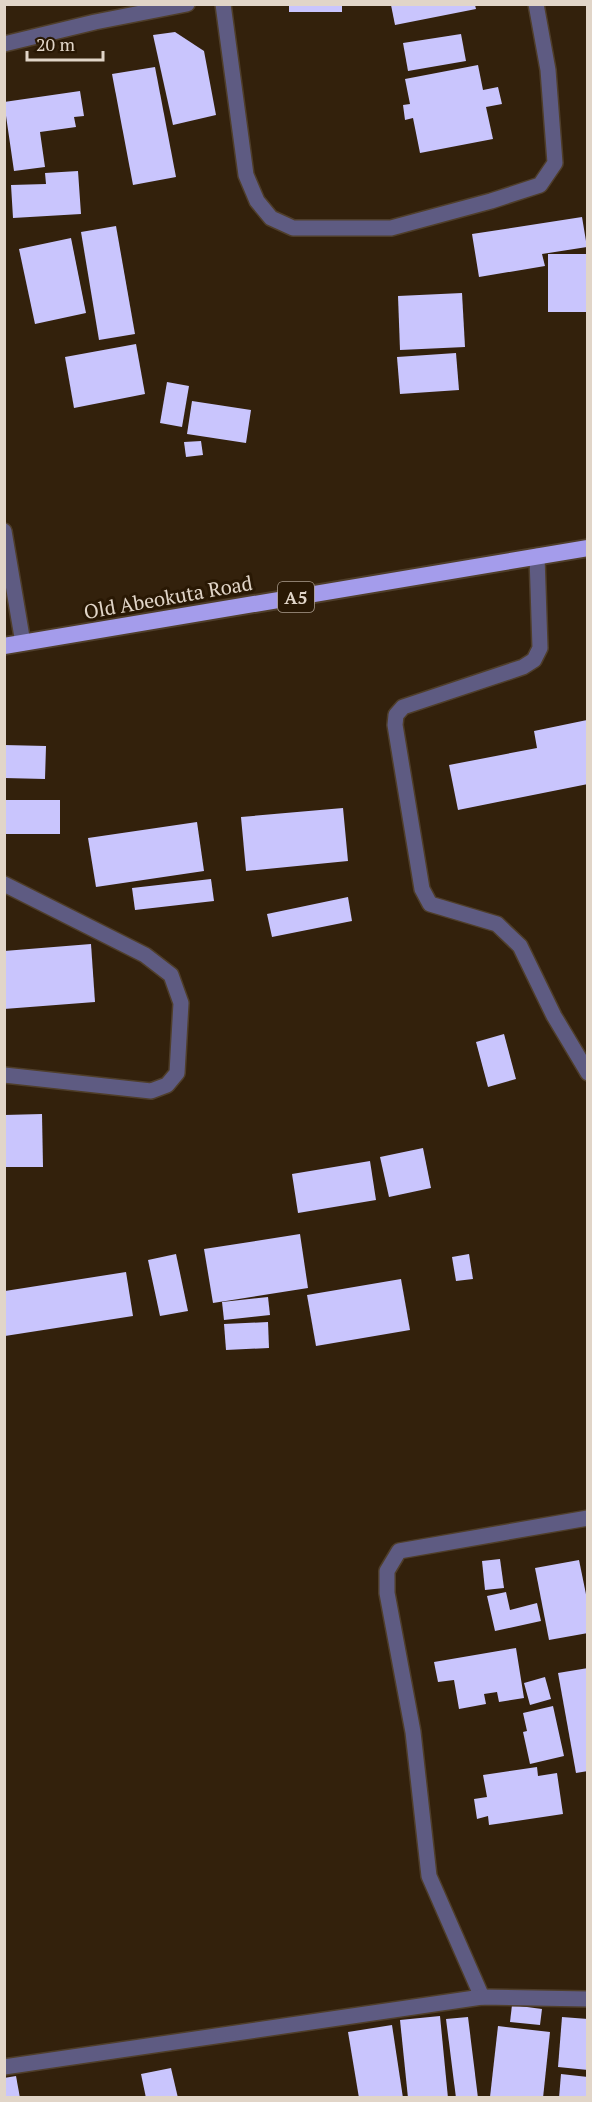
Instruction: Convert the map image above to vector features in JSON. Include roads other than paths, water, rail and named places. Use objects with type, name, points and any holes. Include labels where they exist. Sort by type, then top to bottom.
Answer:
[{"type":"highway","name":"Old Abeokuta Road","points":[[4,646],[588,548]]},
{"type":"street","points":[[4,44],[95,22],[188,4]]},
{"type":"street","points":[[222,4],[246,175],[257,201],[271,218],[293,228],[391,228],[540,185],[555,163],[548,70],[536,4]]},
{"type":"street","points":[[4,531],[23,643]]},
{"type":"street","points":[[537,556],[540,648],[534,660],[523,667],[403,707],[396,715],[395,725],[422,889],[430,904],[497,924],[520,946],[554,1017],[588,1073]]},
{"type":"street","points":[[4,884],[145,955],[171,975],[181,1003],[177,1072],[167,1085],[151,1091],[4,1074]]},
{"type":"street","points":[[482,1996],[429,1876],[413,1732],[387,1593],[387,1571],[399,1551],[588,1518]]},
{"type":"street","points":[[4,2067],[482,1996],[588,1999]]}]
